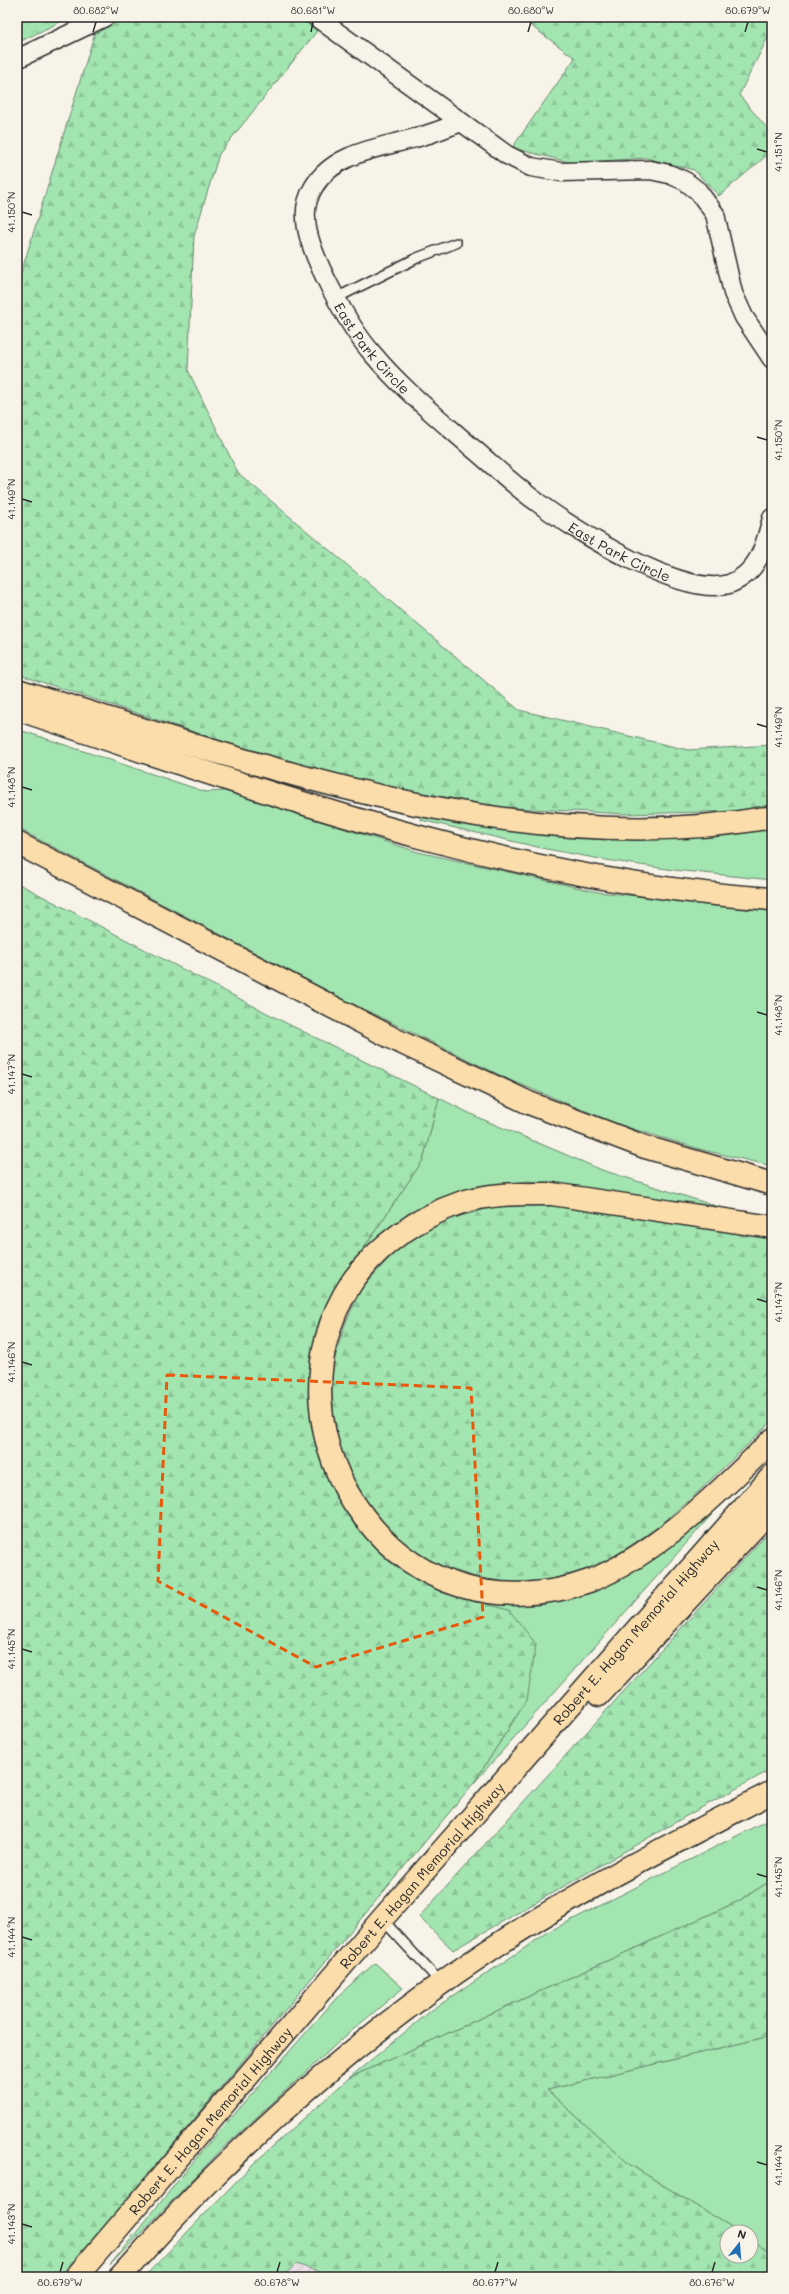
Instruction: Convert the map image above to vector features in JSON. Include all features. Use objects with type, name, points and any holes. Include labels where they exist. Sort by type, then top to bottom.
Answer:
[{"type":"highway","points":[[17,690],[324,783],[390,799],[534,823],[604,828],[677,827],[772,817]]},
{"type":"highway","points":[[17,709],[281,797],[452,846],[581,875],[705,893],[772,899]]},
{"type":"highway","points":[[17,843],[396,1040],[529,1103],[645,1147],[772,1184]]},
{"type":"highway","points":[[17,859],[420,1067],[488,1100],[537,1121],[643,1162],[772,1196]]},
{"type":"highway","points":[[772,1227],[552,1194],[521,1194],[463,1202],[417,1223],[398,1236],[372,1259],[352,1281],[337,1312],[328,1336],[321,1364],[320,1392],[325,1437],[338,1476],[354,1505],[372,1528],[395,1551],[418,1568],[450,1583],[482,1591],[532,1594],[575,1585],[608,1572],[643,1552],[676,1527],[742,1470],[772,1440]]},
{"type":"highway","name":"Robert E. Hagan Memorial Highway","points":[[76,2277],[382,1919],[772,1476]]},
{"type":"highway","points":[[523,1759],[598,1696],[772,1508]]},
{"type":"highway","points":[[120,2277],[212,2178],[306,2090],[399,2014],[491,1948],[627,1866],[772,1792]]},
{"type":"street","points":[[17,59],[106,17]]},
{"type":"street","points":[[316,17],[507,155],[531,167],[547,171],[568,172],[650,170],[669,174],[685,181],[698,191],[715,214],[733,293],[744,317],[772,359]]},
{"type":"street","name":"East Park Circle","points":[[460,122],[418,137],[364,151],[345,159],[321,177],[312,190],[307,204],[306,218],[312,244],[336,298],[347,318],[371,352],[412,395],[535,501],[568,525],[622,555],[651,569],[692,584],[719,586],[743,576],[755,565],[763,552],[772,518]]},
{"type":"lane","points":[[336,298],[417,258],[456,243]]},
{"type":"lane","points":[[382,1919],[441,1983]]},
{"type":"highlighted area","points":[[167,1375],[471,1388],[483,1617],[316,1667],[158,1581]]},
{"type":"shaded area","points":[[296,2264],[337,2277],[282,2277]]},
{"type":"green space","points":[[17,17],[70,17],[17,43]]},
{"type":"green space","points":[[126,17],[301,17],[317,31],[219,154],[194,236],[188,370],[238,473],[519,710],[688,750],[772,745],[772,805],[743,811],[625,814],[497,807],[345,778],[231,744],[17,674],[17,286],[96,29]]},
{"type":"green space","points":[[519,17],[772,17],[772,36],[769,35],[739,95],[772,134],[772,151],[719,196],[694,170],[646,158],[573,163],[512,148],[575,58]]},
{"type":"green space","points":[[17,729],[206,792],[225,791],[418,852],[598,892],[772,910],[772,1166],[703,1150],[620,1125],[512,1081],[351,1003],[17,828]]},
{"type":"green space","points":[[422,813],[772,825],[772,880],[674,870],[546,849],[421,820]]},
{"type":"green space","points":[[17,883],[288,1024],[439,1098],[423,1160],[351,1267],[311,1367],[310,1410],[317,1452],[334,1493],[356,1527],[389,1560],[419,1581],[441,1592],[509,1610],[536,1644],[527,1700],[473,1784],[123,2205],[59,2277],[17,2277]]},
{"type":"green space","points":[[439,1098],[477,1117],[602,1170],[719,1207],[528,1181],[478,1187],[446,1196],[407,1214],[351,1267],[423,1160]]},
{"type":"green space","points":[[546,1205],[772,1238],[772,1421],[698,1492],[658,1527],[615,1556],[587,1570],[553,1579],[514,1583],[478,1578],[444,1567],[422,1556],[386,1530],[363,1500],[342,1459],[333,1431],[331,1371],[345,1324],[361,1289],[399,1247],[446,1220],[497,1206]]},
{"type":"green space","points":[[711,1509],[714,1512],[473,1784],[527,1700],[468,1600],[517,1602],[549,1600]]},
{"type":"green space","points":[[772,1528],[772,1769],[688,1815],[453,1950],[419,1917]]},
{"type":"green space","points":[[772,1818],[772,1880],[737,1902],[349,2078],[432,2010],[550,1931]]},
{"type":"green space","points":[[772,1880],[772,2033],[766,2037],[547,2090],[629,2164],[725,2224],[719,2224],[719,2264],[759,2264],[759,2245],[772,2254],[772,2277],[337,2277],[296,2264],[282,2277],[144,2277],[253,2164],[349,2078],[737,1902]]},
{"type":"green space","points":[[375,1963],[403,1988],[343,2038],[222,2149],[110,2265],[202,2151],[339,1995]]},
{"type":"green space","points":[[772,2033],[772,2254],[759,2245],[759,2224],[725,2224],[629,2164],[547,2090],[766,2037]]}]
